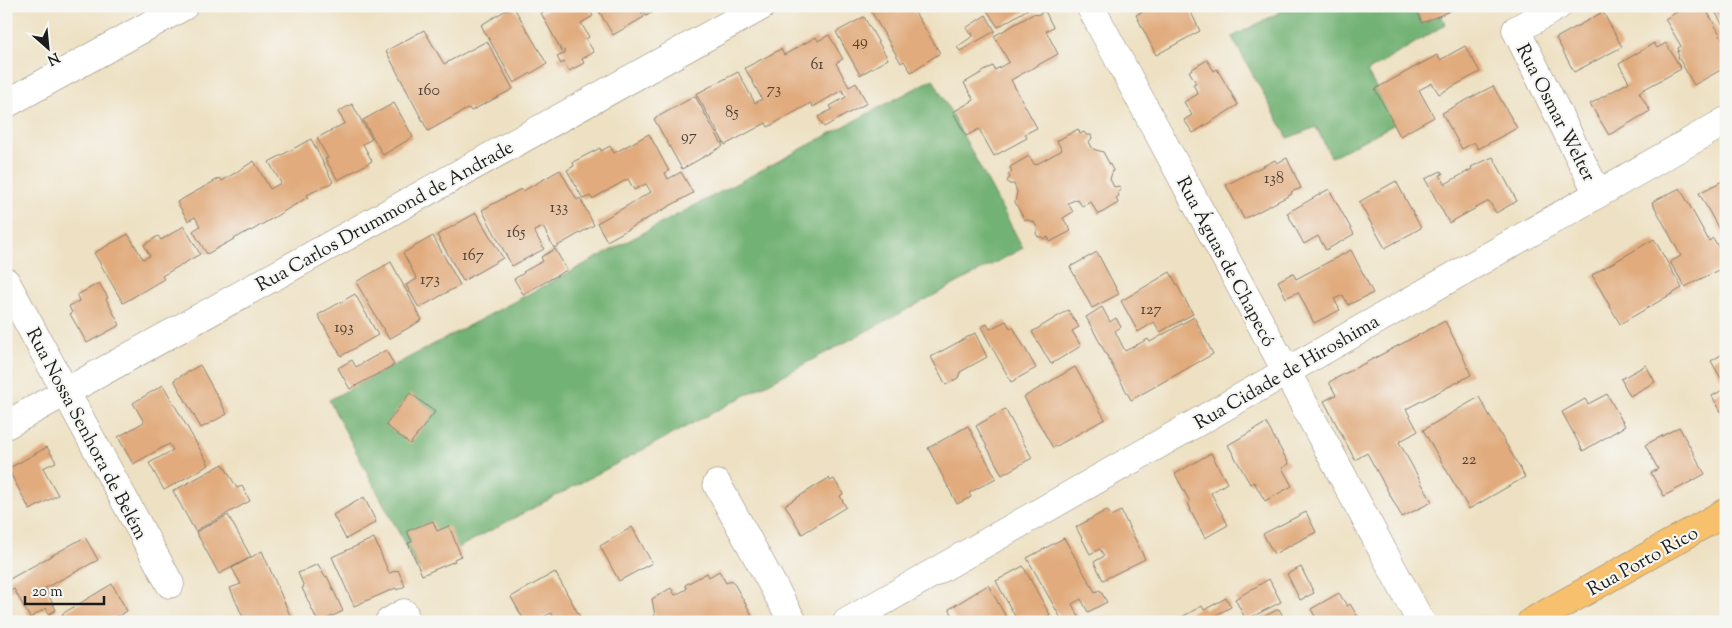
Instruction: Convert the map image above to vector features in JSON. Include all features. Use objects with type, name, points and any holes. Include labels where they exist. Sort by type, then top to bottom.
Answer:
[{"type":"main road","name":"Rua Porto Rico","points":[[1531,622],[1726,512]]},
{"type":"street","points":[[6,104],[184,6]]},
{"type":"street","name":"Rua Carlos Drummond de Andrade","points":[[6,425],[762,6]]},
{"type":"street","name":"Rua Águas de Chapecó","points":[[1090,6],[1421,622]]},
{"type":"street","name":"Rua Osmar Welter","points":[[1558,6],[1516,30],[1598,194]]},
{"type":"street","name":"Rua Cidade de Hiroshima","points":[[847,622],[1726,121]]},
{"type":"street","name":"Rua Nossa Senhora de Belém","points":[[6,282],[170,584]]},
{"type":"street","points":[[717,484],[793,622]]},
{"type":"green space","points":[[1292,6],[1436,6],[1446,24],[1367,72],[1397,123],[1331,157],[1316,127],[1288,138],[1232,37]]},
{"type":"green space","points":[[933,79],[1023,248],[418,569],[329,400]]},
{"type":"building","points":[[513,6],[547,64],[514,83],[481,25]]},
{"type":"building","points":[[553,6],[587,6],[593,16],[581,23],[589,37],[586,39],[594,52],[582,59],[584,63],[569,71],[564,62],[561,64],[557,57],[565,53],[564,50],[562,52],[541,13]]},
{"type":"building","points":[[596,6],[638,6],[644,17],[613,35]]},
{"type":"building","points":[[641,6],[663,6],[646,16]]},
{"type":"building","points":[[868,6],[911,6],[940,53],[911,72],[904,61],[901,63]]},
{"type":"building","points":[[984,6],[1033,6],[998,27]]},
{"type":"building","points":[[1153,6],[1188,6],[1200,31],[1156,55],[1136,15]]},
{"type":"building","points":[[1415,6],[1449,6],[1450,11],[1422,23]]},
{"type":"building","points":[[1687,6],[1704,6],[1726,45],[1726,67],[1694,85],[1678,57],[1678,48],[1681,46],[1665,19]]},
{"type":"building","points":[[1712,6],[1726,6],[1726,31]]},
{"type":"building","points":[[1045,11],[1053,27],[1046,31],[1058,54],[1011,80],[1037,128],[1025,134],[1027,138],[994,156],[979,129],[966,136],[953,112],[974,100],[964,83],[993,66],[995,70],[1009,62],[994,36],[1035,13],[1037,15]]},
{"type":"building","points":[[1603,12],[1622,47],[1574,72],[1556,38]]},
{"type":"building","points":[[986,15],[995,31],[960,51],[957,47],[973,36],[966,28]]},
{"type":"building","points":[[864,17],[888,59],[860,75],[836,32]]},
{"type":"building","points":[[424,30],[444,64],[487,41],[513,89],[471,111],[469,108],[428,131],[386,51]]},
{"type":"building","points":[[829,35],[843,59],[836,63],[849,87],[856,83],[867,103],[824,127],[818,117],[832,109],[830,106],[846,97],[842,90],[813,107],[811,103],[768,127],[766,123],[725,145],[696,94],[738,72],[755,103],[762,99],[745,68],[781,49],[784,55],[816,37],[818,41]]},
{"type":"building","points":[[1654,43],[1657,48],[1666,43],[1681,69],[1639,92],[1650,111],[1609,135],[1590,104],[1629,82],[1619,64]]},
{"type":"building","points":[[1465,46],[1480,72],[1439,94],[1432,83],[1419,90],[1434,117],[1400,136],[1375,89],[1437,55],[1440,60]]},
{"type":"building","points":[[1207,60],[1214,71],[1217,69],[1238,105],[1193,133],[1184,120],[1192,115],[1184,102],[1198,94],[1193,84],[1196,83],[1189,71]]},
{"type":"building","points":[[1493,86],[1517,128],[1478,149],[1474,142],[1462,149],[1442,113]]},
{"type":"building","points":[[695,96],[723,146],[682,169],[654,119]]},
{"type":"building","points":[[394,103],[413,137],[383,155],[363,120]]},
{"type":"building","points":[[352,104],[372,139],[363,144],[372,161],[338,180],[325,159],[328,158],[317,138],[345,123],[338,112]]},
{"type":"building","points":[[1078,129],[1080,134],[1084,132],[1086,135],[1091,135],[1092,138],[1089,142],[1093,149],[1103,152],[1113,170],[1110,179],[1114,187],[1119,186],[1121,190],[1116,198],[1118,203],[1098,215],[1091,202],[1082,206],[1077,199],[1068,203],[1073,212],[1063,218],[1071,231],[1050,242],[1048,237],[1044,239],[1038,237],[1036,233],[1038,229],[1034,222],[1024,219],[1015,202],[1017,192],[1014,184],[1009,184],[1007,181],[1010,177],[1008,174],[1012,172],[1010,167],[1029,156],[1035,165],[1062,150],[1057,141]]},
{"type":"building","points":[[649,134],[669,171],[665,173],[668,179],[681,172],[693,193],[607,241],[597,223],[651,192],[646,184],[634,190],[628,179],[592,199],[590,196],[583,199],[567,170],[574,166],[573,162],[600,148],[601,151],[610,146],[614,153]]},
{"type":"building","points":[[311,139],[333,182],[307,195],[308,197],[251,231],[207,254],[193,231],[200,226],[195,217],[188,221],[177,202],[220,178],[222,181],[254,161],[270,189],[281,183],[269,162]]},
{"type":"building","points":[[1493,157],[1517,201],[1496,213],[1489,201],[1449,223],[1425,179],[1441,171],[1443,174],[1440,175],[1445,184],[1472,169],[1471,167]]},
{"type":"building","points":[[1287,158],[1301,188],[1244,219],[1226,185],[1275,160],[1277,163]]},
{"type":"building","points":[[560,170],[577,200],[580,198],[594,225],[554,248],[543,227],[534,231],[544,249],[512,266],[482,210],[521,189],[523,191]]},
{"type":"building","points":[[1726,179],[1726,242],[1699,193]]},
{"type":"building","points":[[1396,181],[1421,228],[1385,248],[1359,202]]},
{"type":"building","points":[[1680,188],[1709,241],[1713,238],[1726,260],[1726,266],[1685,287],[1670,262],[1681,256],[1652,202]]},
{"type":"building","points":[[1329,189],[1354,234],[1326,250],[1318,236],[1304,244],[1287,213]]},
{"type":"building","points":[[476,213],[503,258],[463,281],[437,235]]},
{"type":"building","points":[[184,226],[200,254],[162,276],[164,279],[123,303],[94,253],[128,234],[143,259],[150,256],[144,245],[158,236],[161,240]]},
{"type":"building","points":[[433,236],[460,285],[419,308],[406,285],[417,279],[403,253]]},
{"type":"building","points":[[1654,239],[1682,288],[1620,324],[1592,275]]},
{"type":"building","points":[[555,249],[567,270],[523,294],[514,279],[543,261],[541,257]]},
{"type":"building","points":[[1351,250],[1373,293],[1348,305],[1343,295],[1334,299],[1340,310],[1314,323],[1298,292],[1286,298],[1278,281],[1293,273],[1296,279]]},
{"type":"building","points":[[1097,252],[1119,294],[1092,308],[1070,267]]},
{"type":"building","points":[[391,262],[422,320],[389,339],[356,282]]},
{"type":"building","points":[[1170,272],[1193,314],[1160,332],[1154,322],[1138,332],[1121,301]]},
{"type":"building","points":[[99,283],[120,325],[87,343],[70,314],[72,313],[69,306],[79,301],[77,295]]},
{"type":"building","points":[[355,294],[378,335],[341,356],[318,315]]},
{"type":"building","points":[[1102,307],[1110,322],[1116,318],[1121,327],[1115,331],[1125,351],[1148,339],[1150,342],[1194,317],[1213,354],[1131,400],[1086,317]]},
{"type":"building","points":[[1068,310],[1079,327],[1072,331],[1081,346],[1051,364],[1032,332]]},
{"type":"building","points":[[1006,321],[1010,328],[1013,327],[1036,368],[1011,382],[981,327],[987,324],[990,329]]},
{"type":"building","points":[[1445,321],[1471,375],[1406,409],[1418,431],[1399,442],[1432,502],[1402,517],[1367,453],[1355,460],[1324,401],[1336,395],[1329,382]]},
{"type":"building","points":[[975,333],[987,357],[960,372],[958,378],[946,385],[931,357]]},
{"type":"building","points":[[386,350],[394,365],[350,389],[338,368],[352,360],[356,367]]},
{"type":"building","points":[[1726,352],[1726,387],[1711,361]]},
{"type":"building","points":[[200,365],[227,414],[201,428],[174,380]]},
{"type":"building","points":[[1646,365],[1655,382],[1630,396],[1621,379]]},
{"type":"building","points":[[1075,367],[1105,419],[1053,448],[1024,397]]},
{"type":"building","points":[[163,385],[209,465],[164,490],[149,463],[173,450],[169,444],[133,464],[118,437],[144,422],[133,403]]},
{"type":"building","points":[[1726,388],[1726,420],[1712,396]]},
{"type":"building","points":[[410,393],[435,412],[410,444],[386,425]]},
{"type":"building","points":[[1607,394],[1625,426],[1583,451],[1562,412],[1585,399],[1588,404]]},
{"type":"building","points":[[1479,397],[1525,477],[1469,509],[1423,430]]},
{"type":"building","points":[[1005,409],[1032,458],[1002,475],[976,426]]},
{"type":"building","points":[[1266,423],[1289,464],[1282,468],[1292,486],[1265,501],[1254,482],[1250,484],[1228,445]]},
{"type":"building","points":[[968,426],[996,478],[969,493],[971,497],[957,504],[928,448]]},
{"type":"building","points":[[1679,427],[1705,474],[1664,496],[1651,473],[1658,469],[1645,445]]},
{"type":"building","points":[[47,447],[56,462],[43,468],[58,495],[30,510],[8,469]]},
{"type":"building","points":[[1211,453],[1227,483],[1211,493],[1228,525],[1205,538],[1190,510],[1188,503],[1190,502],[1175,474]]},
{"type":"building","points":[[223,464],[237,488],[242,486],[250,501],[195,531],[173,491]]},
{"type":"building","points":[[829,478],[830,481],[834,479],[843,494],[840,496],[846,507],[802,534],[785,505]]},
{"type":"building","points":[[364,497],[376,522],[346,539],[333,515]]},
{"type":"building","points":[[1107,510],[1111,516],[1121,511],[1145,559],[1103,580],[1094,562],[1104,556],[1100,549],[1090,554],[1076,527]]},
{"type":"building","points":[[1306,512],[1316,532],[1274,554],[1263,534]]},
{"type":"building","points":[[228,515],[251,557],[219,574],[196,532]]},
{"type":"building","points":[[433,521],[437,531],[449,526],[461,556],[454,559],[455,561],[422,575],[408,543],[412,542],[407,531]]},
{"type":"building","points":[[632,527],[652,563],[619,581],[600,546]]},
{"type":"building","points":[[85,537],[98,560],[45,588],[56,610],[49,614],[46,608],[30,618],[14,589],[6,594],[6,576],[8,580]]},
{"type":"building","points":[[374,538],[389,573],[398,570],[405,586],[354,606],[332,557]]},
{"type":"building","points":[[1064,538],[1095,592],[1100,590],[1107,602],[1088,612],[1081,599],[1072,604],[1081,621],[1079,622],[1063,622],[1027,558]]},
{"type":"building","points":[[262,551],[293,622],[245,622],[230,588],[241,584],[232,568]]},
{"type":"building","points":[[318,564],[325,577],[327,576],[343,611],[321,622],[318,622],[302,588],[304,587],[298,573]]},
{"type":"building","points":[[1023,566],[1050,615],[1037,622],[1018,622],[996,581]]},
{"type":"building","points":[[1301,567],[1314,593],[1300,600],[1287,574]]},
{"type":"building","points":[[719,571],[726,583],[732,580],[752,615],[740,622],[656,622],[652,599],[671,588],[675,595],[687,589],[685,585],[707,573],[709,577]]},
{"type":"building","points":[[555,572],[583,622],[556,622],[551,613],[535,622],[525,622],[511,597]]},
{"type":"building","points":[[1269,579],[1281,602],[1246,620],[1235,599]]},
{"type":"building","points":[[112,584],[127,611],[107,622],[66,622],[62,614]]},
{"type":"building","points":[[988,585],[1009,622],[957,622],[949,609]]},
{"type":"building","points":[[1339,593],[1347,606],[1350,604],[1361,622],[1318,622],[1311,609]]},
{"type":"building","points":[[1226,598],[1231,607],[1203,622],[1180,622],[1178,619],[1202,606],[1204,610]]},
{"type":"building","points":[[1279,609],[1286,622],[1253,622]]}]
